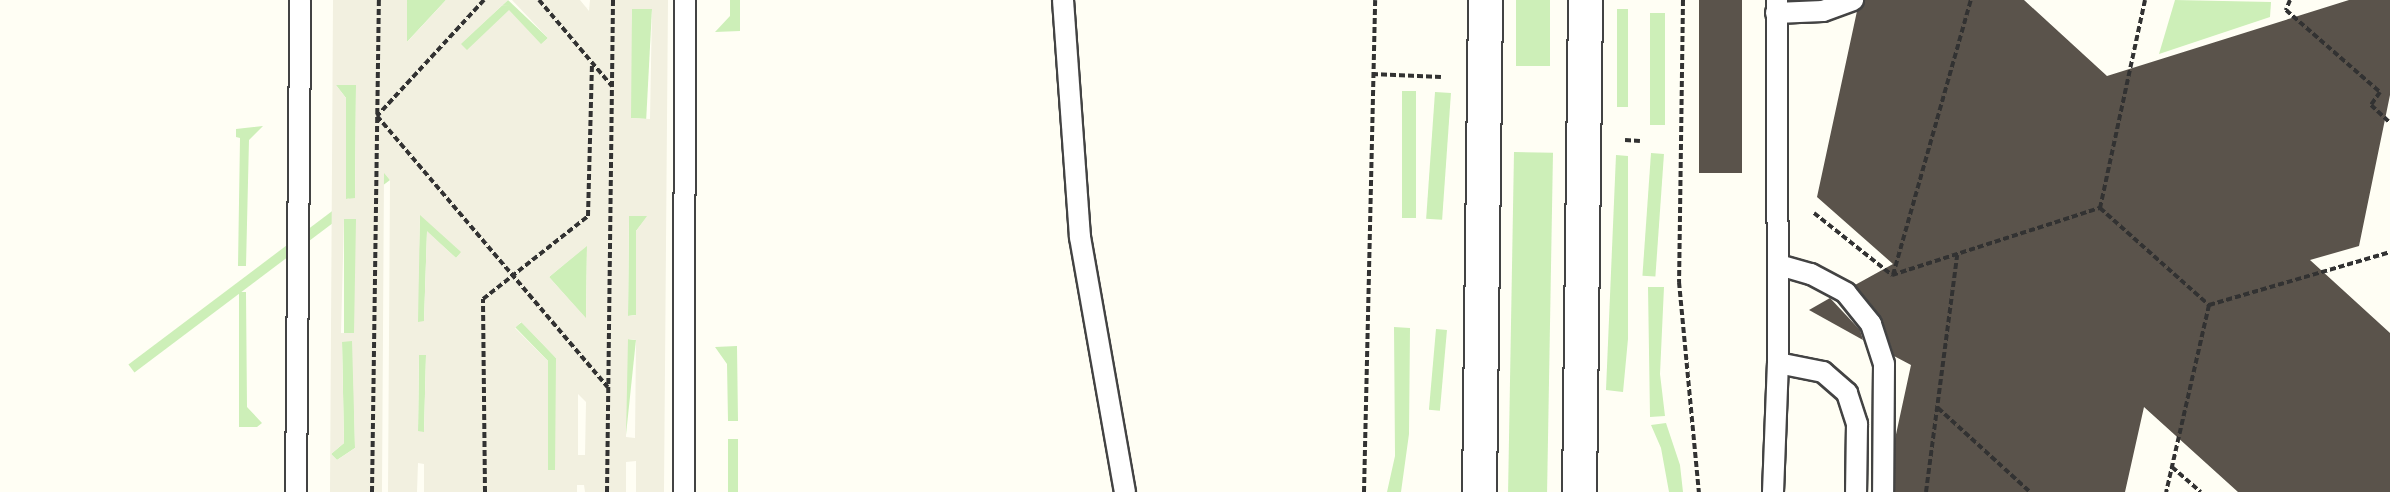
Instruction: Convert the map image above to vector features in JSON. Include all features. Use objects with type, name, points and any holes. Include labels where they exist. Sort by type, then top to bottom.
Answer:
[{"type":"street","points":[[1479,492],[1485,0]]},
{"type":"street","points":[[1579,492],[1585,0]]},
{"type":"lane","points":[[296,492],[300,0]]},
{"type":"lane","points":[[684,492],[685,0]]},
{"type":"lane","points":[[1063,0],[1080,237],[1125,492]]},
{"type":"lane","points":[[1773,492],[1779,265],[1777,7],[1823,11],[1853,0]]},
{"type":"lane","points":[[1779,265],[1811,274],[1846,292],[1871,324],[1884,364],[1883,492]]},
{"type":"lane","points":[[1778,363],[1823,372],[1847,393],[1857,424],[1856,492]]},
{"type":"path","points":[[372,492],[379,0]]},
{"type":"path","points":[[377,116],[484,0]]},
{"type":"path","points":[[539,0],[612,86]]},
{"type":"path","points":[[607,492],[613,0]]},
{"type":"path","points":[[1364,492],[1375,0]]},
{"type":"path","points":[[1683,0],[1679,282],[1699,492]]},
{"type":"path","points":[[1892,275],[1971,0]]},
{"type":"path","points":[[2100,208],[2145,0]]},
{"type":"path","points":[[2290,0],[2286,10],[2380,92],[2371,105],[2390,123]]},
{"type":"path","points":[[485,492],[483,299],[588,216],[592,63]]},
{"type":"path","points":[[1372,74],[1484,80]]},
{"type":"path","points":[[377,116],[608,387]]},
{"type":"path","points":[[1892,275],[2100,208]]},
{"type":"path","points":[[2100,208],[2209,305]]},
{"type":"path","points":[[1814,213],[1892,275]]},
{"type":"path","points":[[2209,305],[2390,252]]},
{"type":"path","points":[[1926,492],[1957,255]]},
{"type":"path","points":[[2166,492],[2209,305]]},
{"type":"path","points":[[1937,408],[2030,492]]},
{"type":"path","points":[[2172,467],[2201,492]]},
{"type":"green space","points":[[407,0],[446,0],[406,43]]},
{"type":"green space","points":[[508,0],[548,38],[542,44],[467,51],[460,44]]},
{"type":"green space","points":[[730,0],[740,0],[740,31],[715,32],[730,16]]},
{"type":"green space","points":[[1516,0],[1550,0],[1550,66],[1516,66]]},
{"type":"green space","points":[[2175,0],[2271,2],[2270,17],[2159,54]]},
{"type":"green space","points":[[632,8],[652,9],[646,119],[626,118]]},
{"type":"green space","points":[[1617,9],[1628,9],[1628,107],[1617,107]]},
{"type":"green space","points":[[1650,13],[1665,13],[1665,125],[1650,125]]},
{"type":"green space","points":[[335,84],[356,85],[355,198],[346,199],[346,98]]},
{"type":"green space","points":[[1402,91],[1416,91],[1416,218],[1402,218]]},
{"type":"green space","points":[[1435,92],[1451,93],[1442,220],[1426,219]]},
{"type":"green space","points":[[263,126],[249,140],[246,266],[238,266],[240,138],[236,137],[236,129]]},
{"type":"green space","points":[[1514,152],[1553,153],[1547,492],[1508,492]]},
{"type":"green space","points":[[1651,153],[1664,154],[1655,277],[1642,276]]},
{"type":"green space","points":[[1616,155],[1628,156],[1628,339],[1623,392],[1606,390]]},
{"type":"green space","points":[[384,172],[390,180],[134,373],[128,365]]},
{"type":"green space","points":[[420,214],[462,252],[456,258],[427,232],[424,322],[417,322]]},
{"type":"green space","points":[[629,215],[648,216],[636,231],[636,315],[628,316]]},
{"type":"green space","points":[[344,219],[356,219],[356,333],[344,333]]},
{"type":"green space","points":[[587,245],[586,319],[549,277]]},
{"type":"green space","points":[[1648,287],[1664,287],[1660,374],[1665,416],[1650,417]]},
{"type":"green space","points":[[239,292],[246,292],[247,407],[262,423],[257,427],[239,427]]},
{"type":"green space","points":[[522,322],[556,358],[556,470],[548,470],[548,361],[515,327]]},
{"type":"green space","points":[[1394,327],[1410,328],[1409,434],[1401,492],[1387,492],[1395,456]]},
{"type":"green space","points":[[1436,329],[1447,330],[1440,411],[1429,410]]},
{"type":"green space","points":[[627,339],[636,340],[626,438],[617,437]]},
{"type":"green space","points":[[342,341],[353,341],[355,448],[337,460],[331,454],[344,443]]},
{"type":"green space","points":[[737,346],[738,421],[728,421],[727,364],[715,347]]},
{"type":"green space","points":[[419,354],[426,355],[424,432],[418,432]]},
{"type":"green space","points":[[1666,423],[1680,465],[1683,492],[1669,492],[1661,448],[1651,425]]},
{"type":"green space","points":[[728,439],[738,439],[738,492],[728,492]]},
{"type":"shaded area","points":[[333,0],[407,0],[407,42],[446,0],[508,0],[461,44],[467,50],[509,10],[541,44],[548,38],[512,0],[580,0],[589,11],[590,0],[668,0],[664,492],[636,492],[636,461],[626,462],[626,492],[585,492],[584,485],[577,485],[577,492],[424,492],[424,464],[418,463],[417,492],[388,492],[390,180],[384,173],[382,492],[330,492]],"holes":[[[632,9],[652,9],[650,119],[631,118]],[[336,85],[356,85],[355,198],[346,199],[346,98]],[[420,215],[461,252],[456,258],[427,231],[424,321],[418,322]],[[629,216],[647,216],[636,231],[636,315],[628,316]],[[344,219],[356,219],[354,333],[341,333]],[[587,246],[586,318],[549,277]],[[521,322],[556,358],[555,470],[548,470],[548,361],[515,328]],[[628,339],[636,340],[635,438],[626,437]],[[352,341],[355,448],[337,460],[331,454],[344,443],[342,342]],[[419,355],[426,355],[424,432],[418,431]],[[578,394],[586,402],[585,455],[578,455]]]},
{"type":"building","points":[[1699,0],[1742,0],[1742,173],[1699,173]]},
{"type":"building","points":[[1865,0],[2024,0],[2107,76],[2349,0],[2390,0],[2390,95],[2359,246],[2310,260],[2390,333],[2390,492],[2238,492],[2144,407],[2125,492],[1895,492],[1895,439],[1911,365],[1894,356],[1881,317],[1855,285],[1893,264],[1817,197],[1857,11]]},
{"type":"building","points":[[1830,298],[1860,330],[1863,340],[1809,310]]}]
